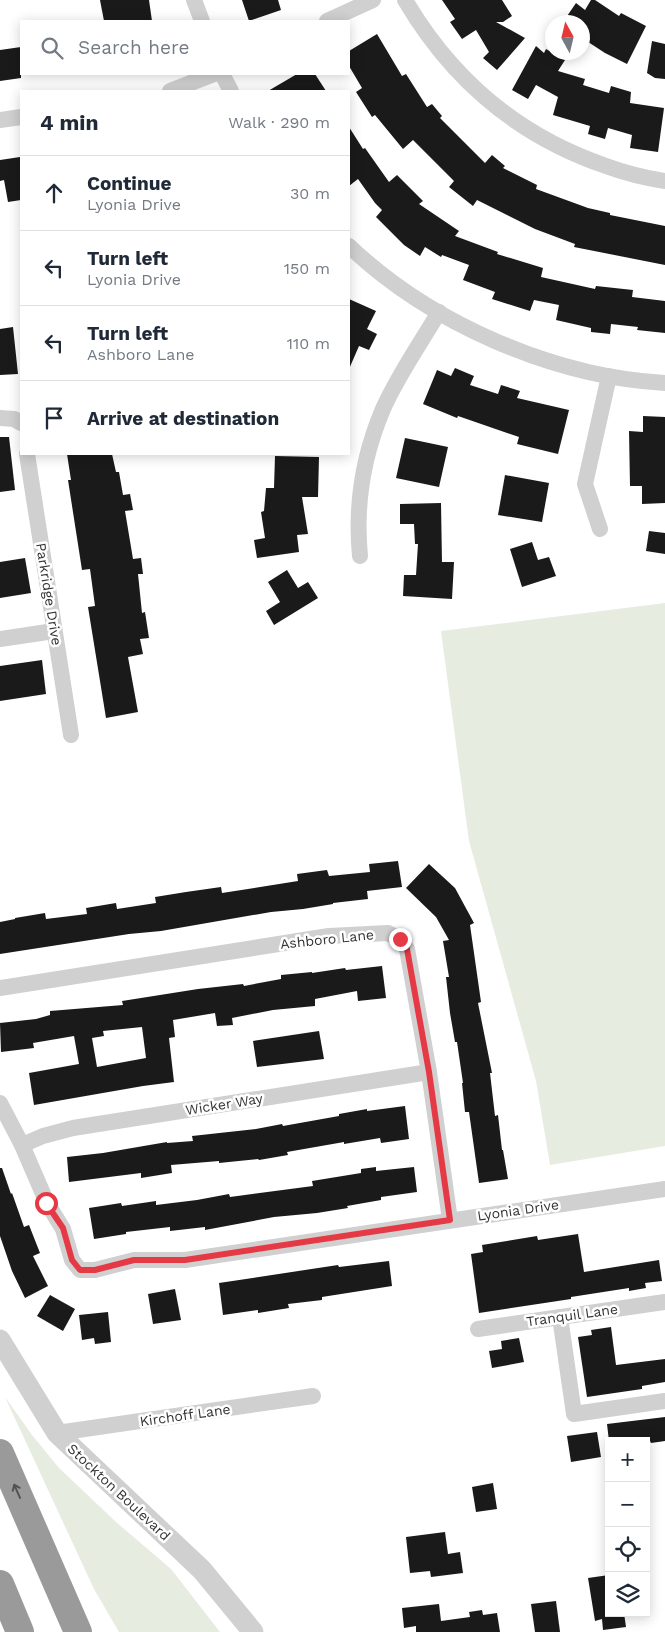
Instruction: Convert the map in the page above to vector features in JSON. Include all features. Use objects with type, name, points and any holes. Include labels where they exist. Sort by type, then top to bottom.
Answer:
[{"type":"highway","points":[[0,1453],[78,1632]]},
{"type":"highway","points":[[28,1515],[96,1632]]},
{"type":"highway","points":[[0,1584],[20,1632]]},
{"type":"street","points":[[194,0],[202,20]]},
{"type":"street","points":[[329,20],[373,0]]},
{"type":"street","points":[[406,0],[420,25],[439,51],[488,100],[518,123],[550,143],[585,159],[627,173],[665,181]]},
{"type":"street","points":[[173,90],[211,75]]},
{"type":"street","points":[[223,75],[230,90]]},
{"type":"street","points":[[0,120],[20,117]]},
{"type":"street","points":[[350,247],[396,285],[438,312],[520,351],[573,368],[609,376],[665,383]]},
{"type":"street","points":[[360,556],[358,534],[359,501],[362,477],[370,444],[383,408],[438,312]]},
{"type":"street","points":[[600,529],[585,484],[609,376]]},
{"type":"street","points":[[0,418],[14,419],[20,422]]},
{"type":"street","name":"Parkridge Drive","points":[[27,455],[70,735]]},
{"type":"street","points":[[0,639],[54,631]]},
{"type":"street","name":"Ashboro Lane","points":[[0,988],[330,936],[388,933],[400,939],[407,949],[429,1072],[450,1220]]},
{"type":"street","name":"Wicker Way","points":[[22,1145],[43,1136],[73,1128],[429,1072]]},
{"type":"street","name":"Lyonia Drive","points":[[0,1103],[22,1145],[46,1203],[63,1228],[72,1260],[80,1270],[95,1270],[134,1260],[185,1260],[665,1189]]},
{"type":"street","name":"Tranquil Lane","points":[[478,1329],[665,1302]]},
{"type":"street","points":[[560,1317],[574,1414],[665,1401]]},
{"type":"street","name":"Stockton Boulevard","points":[[0,1340],[56,1433],[202,1570],[253,1632]]},
{"type":"street","name":"Kirchoff Lane","points":[[56,1433],[313,1396]]},
{"type":"shaded area","points":[[665,603],[665,1146],[550,1165],[536,1081],[469,841],[441,631]]},
{"type":"shaded area","points":[[5,1397],[32,1435],[59,1468],[116,1522],[171,1569],[220,1632],[119,1632],[94,1589]]},
{"type":"building","points":[[100,0],[149,0],[152,20],[104,20]]},
{"type":"building","points":[[242,0],[278,0],[281,10],[249,20]]},
{"type":"building","points":[[442,0],[502,0],[512,16],[503,22],[496,22],[525,38],[497,70],[483,58],[489,52],[476,30],[462,39],[450,22],[455,19]]},
{"type":"building","points":[[591,0],[595,0],[619,16],[621,13],[646,26],[627,64],[590,43],[590,15],[568,15],[576,3],[585,10]]},
{"type":"building","points":[[377,34],[402,76],[406,74],[427,107],[432,104],[442,116],[440,118],[485,163],[492,155],[505,166],[503,168],[537,185],[536,189],[588,208],[610,213],[610,215],[665,226],[665,265],[574,247],[575,244],[535,229],[477,200],[473,206],[449,187],[454,181],[413,140],[403,149],[375,115],[372,117],[356,92],[362,88],[350,68],[350,50]]},
{"type":"building","points":[[652,41],[665,44],[665,79],[655,78],[647,73]]},
{"type":"building","points":[[536,46],[544,53],[545,51],[545,60],[565,60],[558,71],[585,79],[583,85],[609,93],[611,86],[631,92],[630,103],[664,108],[658,152],[630,148],[632,135],[608,128],[605,139],[588,134],[590,126],[553,115],[558,97],[536,85],[528,99],[512,90]]},
{"type":"building","points":[[20,47],[21,78],[0,81],[0,50]]},
{"type":"building","points":[[295,75],[316,75],[325,90],[270,90]]},
{"type":"building","points":[[350,129],[363,149],[365,148],[389,182],[397,175],[423,201],[419,204],[459,231],[455,236],[498,252],[497,254],[543,268],[541,277],[595,289],[596,286],[633,290],[632,297],[665,301],[665,333],[637,330],[638,327],[611,324],[610,334],[591,332],[591,328],[556,320],[559,305],[534,300],[530,311],[492,299],[495,292],[463,280],[469,265],[442,255],[441,257],[425,247],[420,256],[404,245],[376,217],[382,210],[358,179],[350,185]]},
{"type":"building","points":[[20,157],[20,200],[8,202],[4,180],[0,181],[0,160]]},
{"type":"building","points":[[350,299],[376,311],[367,329],[377,334],[369,350],[359,346],[350,367]]},
{"type":"building","points":[[13,327],[18,374],[0,375],[0,329]]},
{"type":"building","points":[[455,368],[474,376],[470,385],[498,394],[501,385],[520,391],[517,398],[569,410],[558,454],[517,444],[519,437],[458,416],[457,418],[423,404],[437,370],[451,376]]},
{"type":"building","points":[[643,416],[665,417],[665,503],[642,504],[642,486],[630,486],[629,431],[643,432]]},
{"type":"building","points":[[0,437],[9,437],[15,490],[0,492]]},
{"type":"building","points":[[405,438],[448,447],[439,487],[396,478]]},
{"type":"building","points":[[67,455],[112,455],[116,472],[119,472],[123,495],[130,494],[133,510],[125,511],[133,559],[141,558],[143,574],[138,574],[142,613],[145,612],[149,638],[140,639],[143,654],[128,657],[138,712],[106,718],[88,607],[95,606],[90,569],[82,570],[68,480],[71,480]]},
{"type":"building","points":[[275,456],[319,457],[318,497],[302,497],[308,534],[297,535],[299,552],[257,558],[254,540],[265,538],[261,512],[264,511],[266,488],[274,488]]},
{"type":"building","points":[[505,475],[549,483],[542,522],[498,515]]},
{"type":"building","points":[[441,503],[442,562],[454,562],[452,599],[403,596],[404,575],[416,575],[418,544],[415,544],[414,524],[400,524],[400,504]]},
{"type":"building","points":[[649,531],[665,533],[665,554],[646,551]]},
{"type":"building","points":[[532,542],[538,560],[549,557],[556,576],[522,587],[510,549]]},
{"type":"building","points":[[25,558],[31,593],[0,598],[0,562]]},
{"type":"building","points":[[287,570],[298,588],[308,582],[318,598],[274,625],[266,611],[280,602],[268,582]]},
{"type":"building","points":[[42,660],[46,694],[0,701],[0,666]]},
{"type":"building","points":[[398,861],[402,887],[367,891],[368,899],[0,954],[0,922],[15,918],[45,913],[46,919],[87,914],[86,908],[116,903],[117,909],[156,903],[155,897],[221,887],[222,893],[298,881],[297,874],[327,870],[329,876],[370,872],[369,864]]},
{"type":"building","points":[[429,864],[455,888],[474,923],[470,925],[481,1002],[478,1003],[492,1073],[490,1073],[495,1116],[498,1115],[508,1179],[479,1183],[469,1112],[465,1112],[457,1042],[455,1042],[450,1013],[446,977],[449,977],[443,941],[449,940],[436,917],[406,888]]},
{"type":"building","points":[[382,966],[386,998],[358,1001],[357,991],[315,999],[315,1006],[273,1010],[232,1018],[233,1025],[217,1026],[215,1013],[173,1020],[175,1037],[169,1038],[174,1082],[34,1105],[29,1073],[79,1064],[74,1036],[33,1043],[34,1048],[1,1052],[0,1023],[36,1019],[50,1015],[50,1011],[123,1005],[122,1001],[198,989],[243,984],[244,986],[281,979],[281,975],[345,968],[346,970]],"holes":[[[142,1027],[146,1058],[97,1067],[92,1038],[104,1036],[103,1031]]]},
{"type":"building","points":[[319,1031],[324,1059],[257,1067],[253,1041]]},
{"type":"building","points":[[405,1106],[409,1139],[381,1143],[380,1138],[344,1144],[344,1142],[287,1152],[288,1155],[259,1160],[171,1165],[172,1173],[141,1178],[141,1173],[69,1182],[67,1157],[167,1142],[193,1141],[192,1136],[256,1129],[282,1124],[283,1126],[367,1109],[367,1111]]},
{"type":"building","points":[[376,1167],[376,1171],[414,1167],[417,1192],[381,1197],[381,1200],[347,1206],[348,1208],[274,1217],[205,1230],[205,1227],[170,1231],[170,1227],[126,1232],[126,1234],[94,1239],[89,1208],[121,1203],[122,1206],[156,1201],[156,1205],[229,1194],[230,1197],[313,1186],[312,1181],[361,1173],[361,1169]]},
{"type":"building","points":[[0,1168],[2,1168],[24,1227],[29,1225],[40,1253],[33,1256],[48,1286],[25,1298],[12,1271],[0,1236]]},
{"type":"building","points":[[578,1234],[584,1272],[659,1260],[662,1281],[645,1283],[646,1288],[629,1291],[629,1288],[479,1313],[471,1254],[483,1252],[482,1245],[537,1236],[538,1240]]},
{"type":"building","points":[[389,1261],[392,1286],[322,1297],[322,1300],[288,1304],[289,1308],[258,1313],[258,1310],[223,1315],[219,1283],[338,1265],[339,1267]]},
{"type":"building","points":[[175,1289],[181,1320],[153,1324],[148,1294]]},
{"type":"building","points":[[50,1295],[75,1309],[63,1331],[37,1316]]},
{"type":"building","points":[[108,1312],[111,1342],[95,1344],[94,1338],[82,1340],[79,1315]]},
{"type":"building","points":[[611,1327],[616,1365],[665,1359],[665,1382],[642,1386],[642,1389],[587,1397],[578,1337],[592,1335],[591,1330]]},
{"type":"building","points":[[519,1338],[524,1362],[492,1368],[489,1351],[502,1349],[501,1341]]},
{"type":"building","points":[[665,1417],[665,1441],[651,1443],[650,1437],[609,1437],[607,1424]]},
{"type":"building","points":[[597,1432],[601,1457],[571,1462],[567,1436]]},
{"type":"building","points":[[493,1483],[497,1509],[476,1512],[472,1487]]},
{"type":"building","points":[[445,1532],[448,1554],[460,1552],[463,1573],[431,1577],[430,1571],[410,1573],[406,1537]]},
{"type":"building","points":[[605,1576],[605,1617],[625,1617],[626,1627],[603,1630],[602,1619],[595,1621],[588,1578]]},
{"type":"building","points":[[556,1601],[560,1632],[535,1632],[531,1604]]},
{"type":"building","points":[[439,1604],[441,1621],[470,1617],[469,1612],[482,1610],[483,1615],[497,1613],[500,1632],[416,1632],[416,1626],[404,1628],[402,1608]]},
{"type":"route","points":[[46,1203],[63,1228],[72,1260],[80,1270],[95,1270],[134,1260],[185,1260],[450,1220],[429,1072],[407,949],[400,939]]}]
